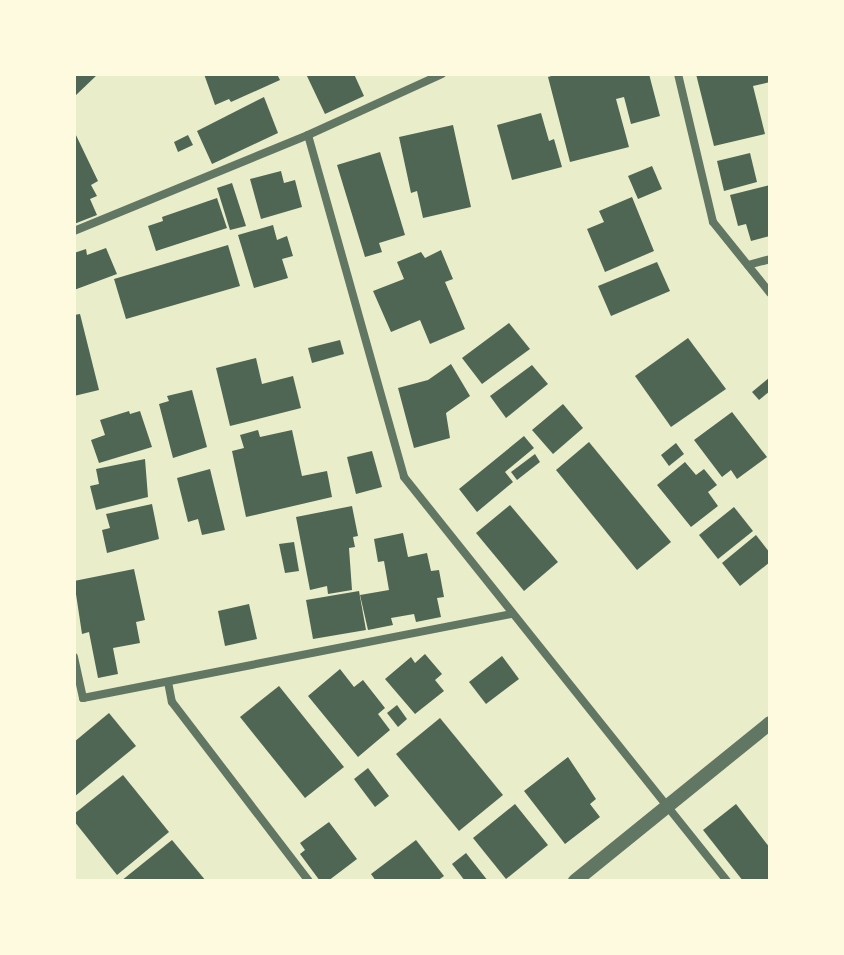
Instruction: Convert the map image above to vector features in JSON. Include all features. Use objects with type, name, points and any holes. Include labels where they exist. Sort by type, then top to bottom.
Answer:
[{"type":"street","points":[[74,231],[308,135],[442,74]]},
{"type":"street","points":[[678,74],[713,222],[770,293]]},
{"type":"street","points":[[308,135],[404,477],[727,881]]},
{"type":"street","points":[[748,265],[770,259]]},
{"type":"street","points":[[74,657],[83,698],[512,614]]},
{"type":"street","points":[[168,682],[172,702],[309,881]]},
{"type":"street","points":[[575,881],[770,723]]},
{"type":"building","points":[[74,74],[98,74],[74,97]]},
{"type":"building","points":[[204,74],[277,74],[280,80],[231,102],[229,99],[215,105]]},
{"type":"building","points":[[306,74],[354,74],[364,96],[325,114]]},
{"type":"building","points":[[558,74],[649,74],[660,116],[631,124],[624,97],[616,99],[629,147],[570,162],[548,77]]},
{"type":"building","points":[[696,74],[769,74],[770,82],[753,86],[765,134],[714,146]]},
{"type":"building","points":[[264,97],[278,133],[212,164],[197,131]]},
{"type":"building","points":[[541,113],[549,141],[554,139],[562,167],[512,180],[497,125]]},
{"type":"building","points":[[453,125],[471,207],[423,218],[417,191],[411,193],[399,137]]},
{"type":"building","points":[[74,131],[98,181],[91,185],[97,196],[90,199],[97,215],[74,224]]},
{"type":"building","points":[[188,135],[193,145],[178,152],[174,142]]},
{"type":"building","points":[[380,152],[405,235],[379,243],[382,252],[365,257],[337,165]]},
{"type":"building","points":[[750,153],[757,182],[724,191],[717,161]]},
{"type":"building","points":[[652,166],[662,189],[638,199],[628,176]]},
{"type":"building","points":[[281,171],[284,183],[295,180],[302,207],[261,219],[250,179]]},
{"type":"building","points":[[232,183],[246,226],[230,230],[217,188]]},
{"type":"building","points":[[770,185],[770,236],[751,241],[746,224],[738,226],[730,195]]},
{"type":"building","points":[[632,197],[654,251],[605,272],[587,229],[604,222],[599,211]]},
{"type":"building","points":[[217,198],[227,228],[156,251],[148,226],[163,221],[162,217]]},
{"type":"building","points":[[273,225],[277,240],[287,236],[293,256],[282,259],[288,278],[254,288],[238,235]]},
{"type":"building","points":[[228,245],[240,286],[126,319],[114,279]]},
{"type":"building","points":[[106,248],[117,274],[74,290],[74,253],[86,249],[87,255]]},
{"type":"building","points":[[441,250],[453,279],[445,282],[465,329],[430,344],[420,320],[391,332],[373,291],[404,279],[397,262],[421,252],[425,258]]},
{"type":"building","points":[[657,262],[670,291],[611,316],[598,286]]},
{"type":"building","points":[[80,314],[99,390],[74,396],[74,315]]},
{"type":"building","points":[[509,323],[530,349],[482,384],[462,358]]},
{"type":"building","points":[[688,338],[726,389],[671,427],[635,376]]},
{"type":"building","points":[[340,340],[344,354],[312,363],[308,348]]},
{"type":"building","points":[[256,358],[262,384],[293,376],[301,408],[230,426],[216,368]]},
{"type":"building","points":[[451,364],[470,396],[446,413],[450,438],[414,448],[398,388],[428,380]]},
{"type":"building","points":[[532,365],[548,384],[506,418],[490,396]]},
{"type":"building","points":[[770,377],[770,391],[759,400],[752,392]]},
{"type":"building","points":[[192,390],[207,447],[173,458],[159,404],[169,401],[167,396]]},
{"type":"building","points":[[563,404],[583,428],[553,454],[532,430]]},
{"type":"building","points":[[129,411],[130,414],[140,411],[152,447],[99,463],[91,440],[105,435],[100,420]]},
{"type":"building","points":[[732,412],[767,457],[737,479],[731,470],[722,477],[694,440]]},
{"type":"building","points":[[258,430],[260,437],[292,430],[302,476],[327,471],[332,497],[246,517],[232,451],[244,448],[240,435]]},
{"type":"building","points":[[524,436],[534,448],[505,472],[513,482],[477,512],[459,489]]},
{"type":"building","points":[[589,442],[671,542],[637,570],[556,470]]},
{"type":"building","points":[[676,443],[684,454],[669,466],[661,455]]},
{"type":"building","points":[[372,451],[382,487],[356,494],[347,457]]},
{"type":"building","points":[[535,454],[540,462],[517,480],[511,472]]},
{"type":"building","points":[[145,459],[148,497],[96,510],[90,486],[99,484],[96,469]]},
{"type":"building","points":[[685,462],[696,475],[704,469],[717,485],[708,492],[718,506],[691,527],[657,485]]},
{"type":"building","points":[[210,469],[225,530],[202,535],[198,519],[188,522],[177,478]]},
{"type":"building","points":[[152,504],[159,539],[107,553],[102,530],[110,528],[106,514]]},
{"type":"building","points":[[510,505],[558,562],[524,591],[476,533]]},
{"type":"building","points":[[352,506],[358,536],[353,537],[355,547],[349,548],[352,590],[328,594],[327,586],[310,590],[296,517]]},
{"type":"building","points":[[734,507],[753,531],[718,559],[699,535]]},
{"type":"building","points":[[403,533],[408,557],[427,553],[431,571],[439,570],[444,597],[437,598],[441,617],[416,622],[414,614],[391,618],[393,625],[368,630],[360,595],[389,590],[384,561],[378,562],[374,539]]},
{"type":"building","points":[[756,535],[770,553],[770,562],[740,586],[722,563]]},
{"type":"building","points":[[294,542],[299,571],[285,573],[279,544]]},
{"type":"building","points":[[134,569],[145,620],[136,622],[140,643],[113,648],[118,674],[98,678],[89,632],[82,634],[74,581]]},
{"type":"building","points":[[359,591],[366,630],[313,639],[306,600]]},
{"type":"building","points":[[249,604],[257,639],[225,646],[218,611]]},
{"type":"building","points":[[425,654],[442,674],[435,680],[444,691],[415,714],[385,679],[411,657],[415,663]]},
{"type":"building","points":[[502,656],[519,679],[486,704],[469,682]]},
{"type":"building","points":[[340,669],[354,687],[363,680],[385,708],[378,714],[390,730],[358,757],[308,696]]},
{"type":"building","points":[[279,686],[344,767],[305,798],[240,717]]},
{"type":"building","points":[[397,705],[407,719],[398,727],[387,713]]},
{"type":"building","points":[[109,713],[136,746],[74,797],[74,742]]},
{"type":"building","points":[[440,718],[503,795],[459,831],[396,754]]},
{"type":"building","points":[[568,757],[596,799],[590,804],[600,817],[565,844],[524,791]]},
{"type":"building","points":[[368,768],[389,796],[375,807],[354,779]]},
{"type":"building","points":[[123,775],[169,832],[117,875],[74,821],[74,814]]},
{"type":"building","points":[[515,804],[548,845],[506,879],[473,838]]},
{"type":"building","points":[[736,804],[770,848],[770,881],[743,881],[703,830]]},
{"type":"building","points":[[329,822],[357,859],[328,881],[320,881],[300,854],[305,850],[300,843]]},
{"type":"building","points":[[172,840],[206,881],[121,881]]},
{"type":"building","points":[[416,840],[444,876],[437,881],[376,881],[371,874]]},
{"type":"building","points":[[466,853],[488,881],[465,881],[452,864]]}]
